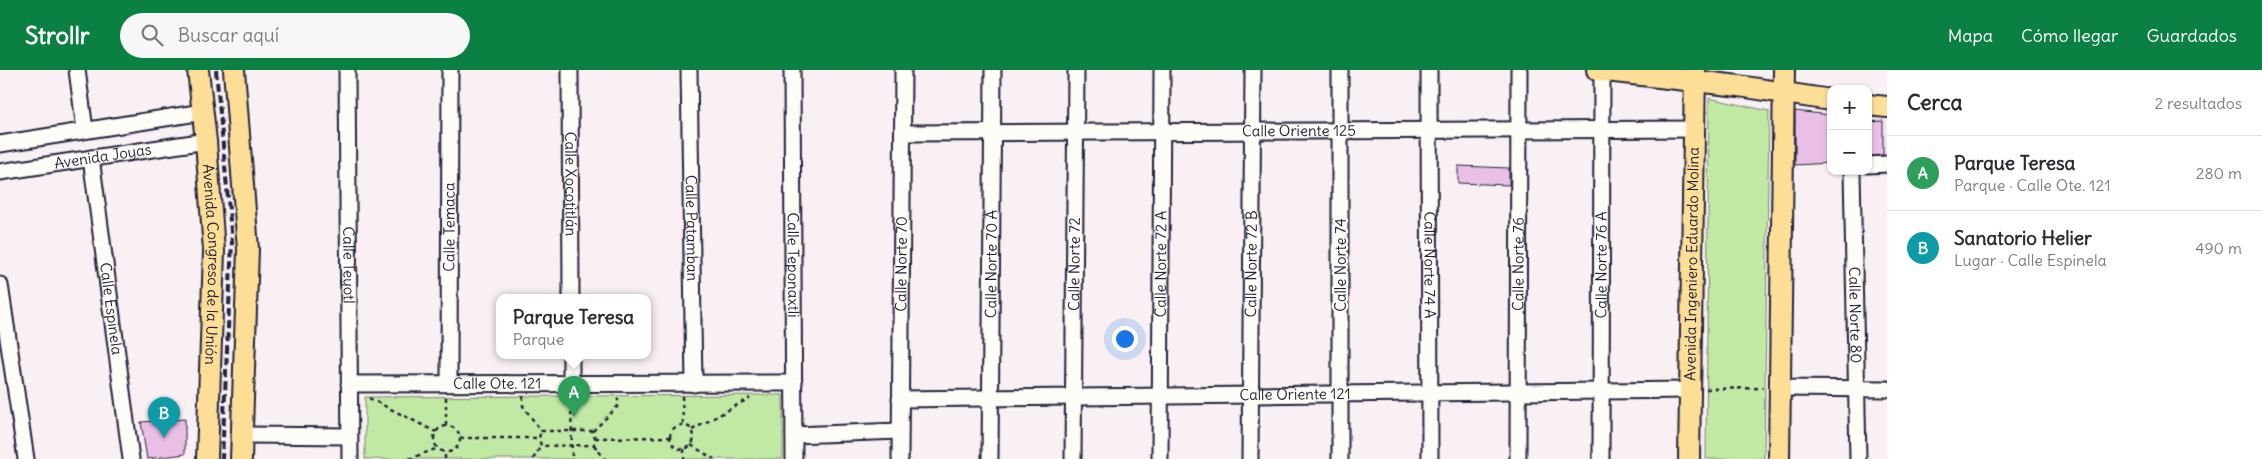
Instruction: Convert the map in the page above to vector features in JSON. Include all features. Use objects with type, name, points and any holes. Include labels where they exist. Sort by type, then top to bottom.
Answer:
[{"type":"main road","name":"Avenida Congreso de la Unión","points":[[198,70],[204,112],[214,251],[207,459]]},
{"type":"main road","points":[[234,70],[248,248],[241,459]]},
{"type":"main road","points":[[1599,70],[1740,78],[1782,94],[1827,100]]},
{"type":"main road","points":[[1779,459],[1782,94],[1784,70]]},
{"type":"main road","name":"Avenida Ingeniero Eduardo Molina","points":[[1689,459],[1696,129],[1695,76]]},
{"type":"main road","points":[[1872,105],[1887,107]]},
{"type":"street","points":[[77,70],[85,130]]},
{"type":"street","name":"Calle Teyotl","points":[[347,70],[350,459]]},
{"type":"street","name":"Calle Temaca","points":[[447,388],[450,70]]},
{"type":"street","name":"Calle Xocotitlán","points":[[570,70],[571,294]]},
{"type":"street","name":"Calle Patamban","points":[[688,388],[689,70]]},
{"type":"street","name":"Calle Teponaxtli","points":[[792,70],[794,459]]},
{"type":"street","name":"Calle Norte 70","points":[[900,459],[903,70]]},
{"type":"street","name":"Calle Norte 70 A","points":[[990,459],[993,70]]},
{"type":"street","name":"Calle Norte 72","points":[[1073,459],[1076,70]]},
{"type":"street","name":"Calle Norte 72 A","points":[[1160,459],[1162,70]]},
{"type":"street","name":"Calle Norte 72 B","points":[[1250,459],[1253,70]]},
{"type":"street","name":"Calle Norte 74","points":[[1340,70],[1340,459]]},
{"type":"street","name":"Calle Norte 74 A","points":[[1429,70],[1430,459]]},
{"type":"street","name":"Calle Norte 76","points":[[1518,459],[1519,70]]},
{"type":"street","name":"Calle Norte 76 A","points":[[1599,70],[1601,129],[1601,459]]},
{"type":"street","name":"Avenida Joyas","points":[[0,144],[204,112]]},
{"type":"street","name":"Calle Oriente 125","points":[[903,133],[1696,129]]},
{"type":"street","name":"Avenida Joyas","points":[[0,172],[206,141]]},
{"type":"street","name":"Calle Espinela","points":[[91,158],[131,459]]},
{"type":"street","points":[[1872,165],[1887,164]]},
{"type":"street","name":"Calle Norte 80","points":[[1852,175],[1858,459]]},
{"type":"street","points":[[0,285],[26,459]]},
{"type":"street","points":[[571,359],[572,384]]},
{"type":"street","name":"Calle Ote. 121","points":[[349,384],[447,388],[572,384],[688,388],[794,382]]},
{"type":"street","points":[[1780,388],[1887,389]]},
{"type":"street","name":"Calle Oriente 121","points":[[900,399],[1690,390]]},
{"type":"street","points":[[794,435],[900,431]]},
{"type":"street","points":[[242,435],[349,436]]},
{"type":"path","points":[[572,384],[572,459]]},
{"type":"path","points":[[446,426],[447,388]]},
{"type":"path","points":[[683,425],[688,388]]},
{"type":"path","points":[[1690,390],[1780,388]]},
{"type":"path","points":[[523,392],[523,406],[540,431],[541,446],[533,459]]},
{"type":"path","points":[[540,431],[593,431],[618,406],[617,392]]},
{"type":"path","points":[[366,396],[436,432]]},
{"type":"path","points":[[692,430],[751,397]]},
{"type":"path","points":[[683,425],[692,430],[694,438],[691,445],[684,449],[675,447],[670,437],[673,429],[683,425]]},
{"type":"path","points":[[445,452],[438,448],[434,440],[436,432],[446,426]]},
{"type":"path","points":[[445,452],[458,447],[460,438],[457,430],[446,426]]},
{"type":"path","points":[[593,431],[596,438],[594,445]]},
{"type":"path","points":[[596,438],[670,437]]},
{"type":"path","points":[[460,438],[539,438]]},
{"type":"path","points":[[541,446],[594,445]]},
{"type":"path","points":[[594,445],[605,459]]},
{"type":"path","points":[[691,445],[714,459]]},
{"type":"path","points":[[410,459],[438,448]]},
{"type":"path","points":[[684,449],[684,459]]},
{"type":"path","points":[[445,452],[445,459]]},
{"type":"shaded area","points":[[1872,119],[1887,120],[1887,176],[1855,175],[1872,175]]},
{"type":"green space","points":[[1709,98],[1769,111],[1764,459],[1706,459]]},
{"type":"green space","points":[[783,395],[783,459],[365,459],[365,397]]},
{"type":"building","points":[[1795,111],[1827,115],[1827,163],[1795,165]]},
{"type":"building","points":[[1883,121],[1883,155],[1872,156],[1872,122]]},
{"type":"building","points":[[1458,166],[1509,168],[1509,185],[1458,183]]},
{"type":"building","points":[[185,419],[185,454],[147,459],[141,422]]},
{"type":"railway","points":[[216,70],[232,242],[222,459]]},
{"type":"place","name":"Parque Teresa","points":[[574,417]]},
{"type":"place","name":"Sanatorio Helier","points":[[164,438]]}]
